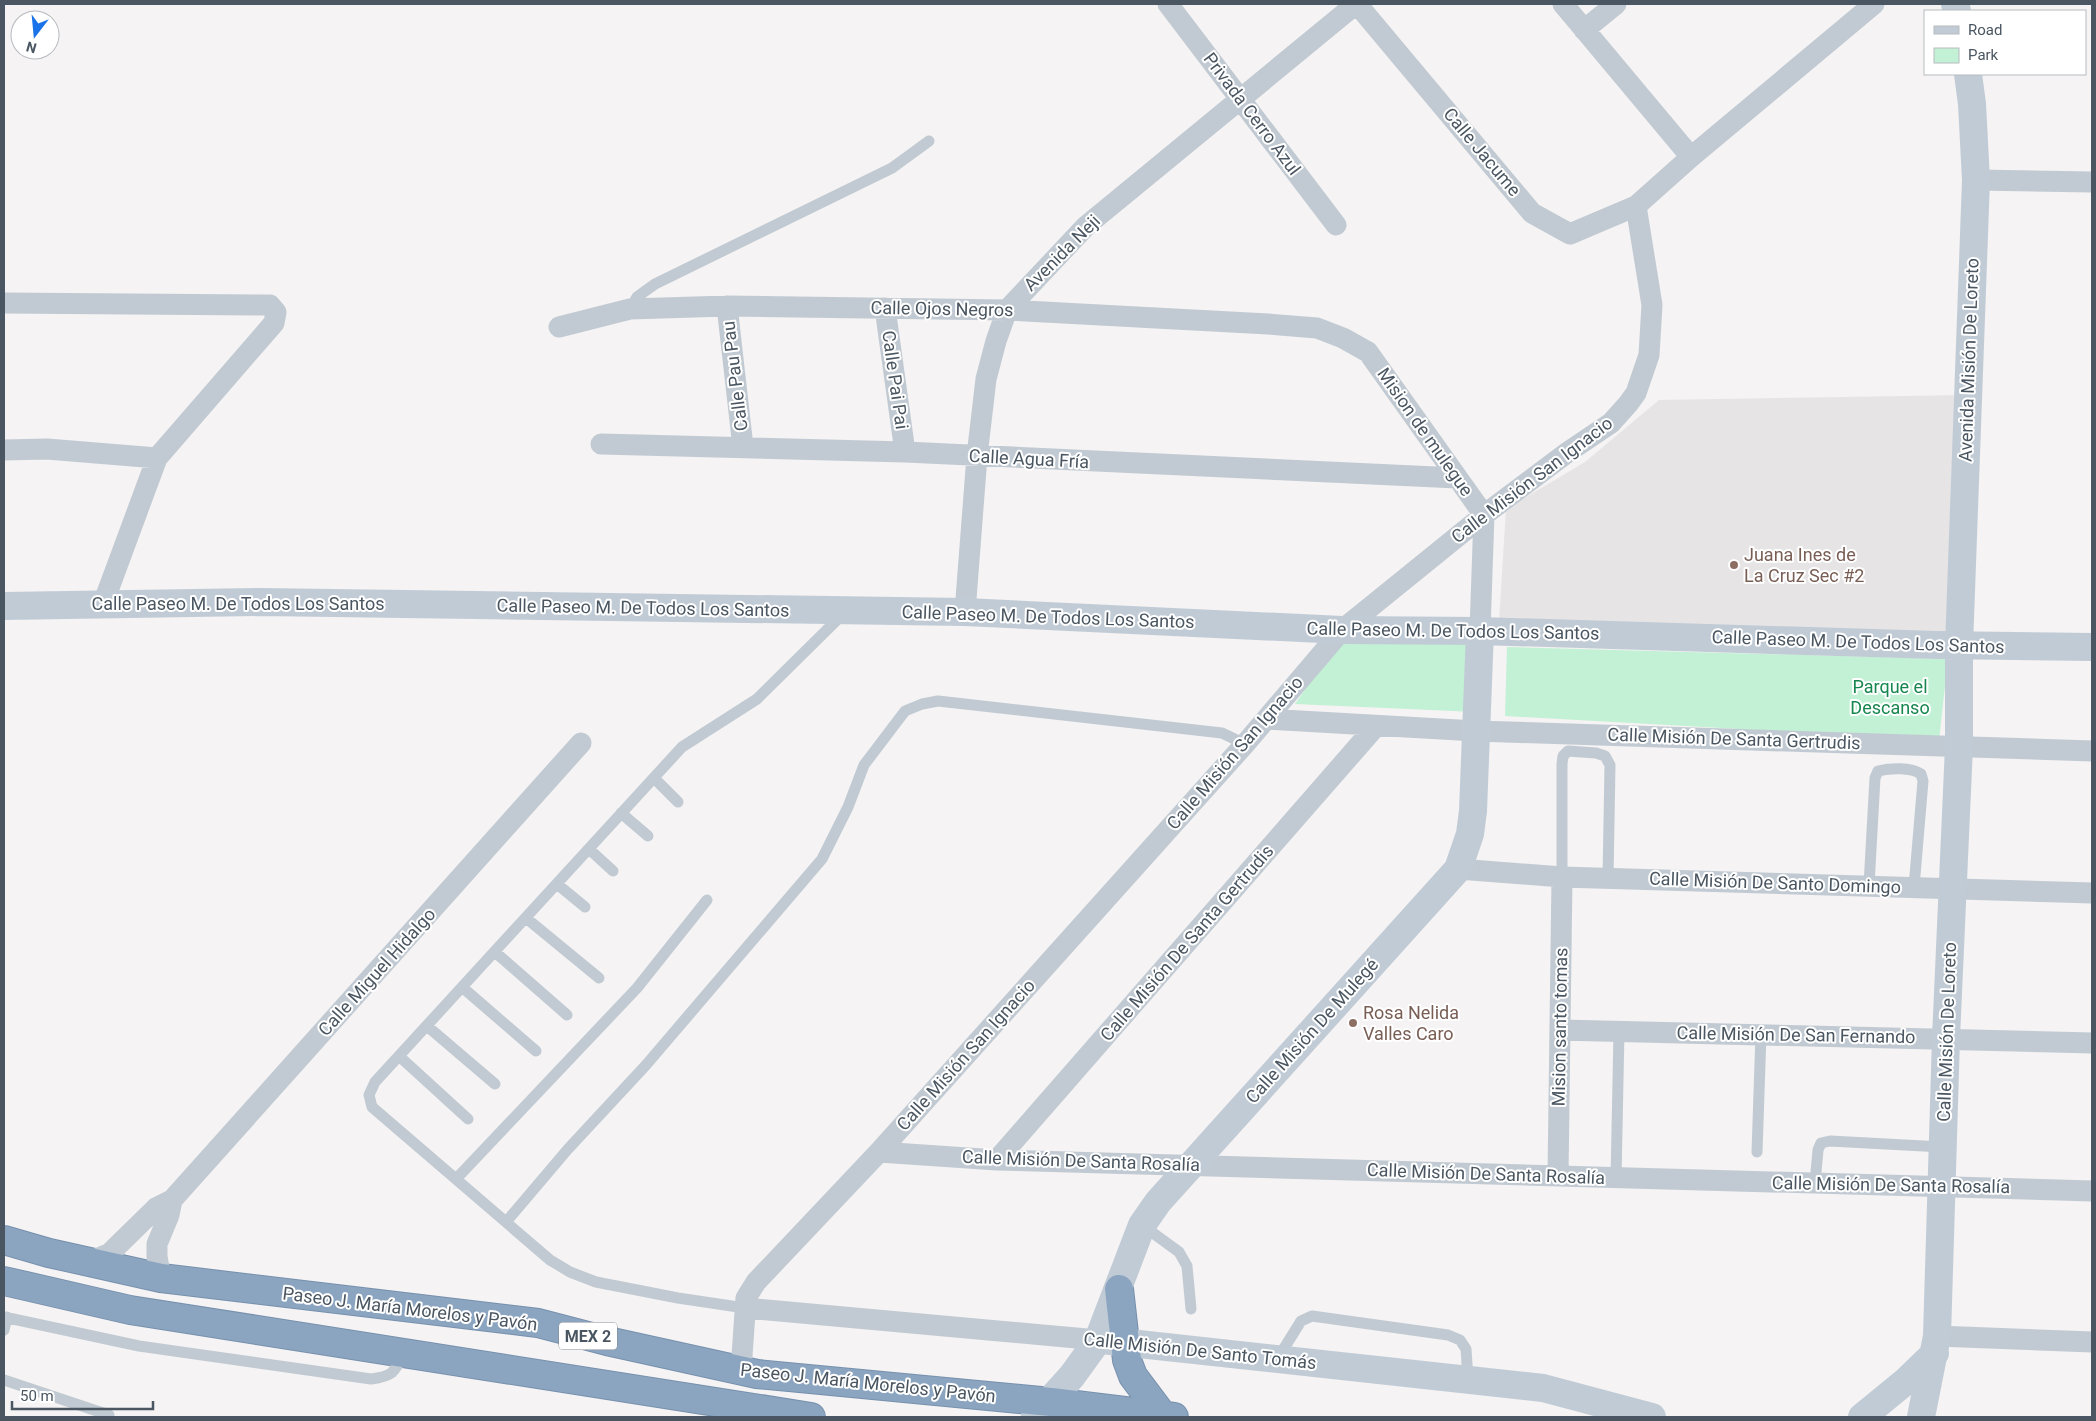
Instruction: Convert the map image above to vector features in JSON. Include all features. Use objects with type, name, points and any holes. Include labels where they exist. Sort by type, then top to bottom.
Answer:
[{"type":"highway","name":"Paseo J. María Morelos y Pavón","points":[[4,1240],[49,1253],[160,1278],[538,1323],[607,1341],[741,1370],[806,1380],[1043,1410],[1167,1417]]},
{"type":"highway","name":"Paseo J. María Morelos y Pavón","points":[[4,1281],[130,1310],[811,1417]]},
{"type":"highway","points":[[1119,1289],[1111,1341],[1127,1360],[1133,1376],[1167,1417]]},
{"type":"main road","name":"Avenida Misión De Loreto","points":[[1958,646],[1976,180],[1972,104],[1968,75]]},
{"type":"main road","name":"Calle Paseo M. De Todos Los Santos","points":[[4,606],[262,602],[965,612],[1342,630],[1480,631],[1958,646],[2092,647]]},
{"type":"main road","name":"Calle Misión De Mulegé","points":[[1119,1289],[1132,1248],[1142,1226],[1158,1202],[1458,869],[1470,834],[1473,811],[1480,631]]},
{"type":"main road","name":"Calle Misión De Loreto","points":[[1921,1417],[1936,1344],[1946,1038],[1959,746],[1958,646]]},
{"type":"main road","points":[[1043,1410],[1072,1376],[1111,1341]]},
{"type":"main road","name":"Calle Misión De Santo Tomás","points":[[1111,1341],[1543,1388],[1652,1417]]},
{"type":"main road","points":[[1862,1417],[1906,1381],[1936,1344]]},
{"type":"street","name":"Avenida Neji","points":[[965,612],[977,456],[986,379],[1007,310],[1086,226],[1357,4]]},
{"type":"street","name":"Calle Jacume","points":[[1357,4],[1532,213],[1570,234],[1636,206]]},
{"type":"street","points":[[1563,4],[1692,157]]},
{"type":"street","points":[[1584,30],[1616,4]]},
{"type":"street","points":[[1636,206],[1874,4]]},
{"type":"street","name":"Privada Cerro Azul","points":[[1171,5],[1336,225]]},
{"type":"street","points":[[1976,180],[2092,182]]},
{"type":"street","name":"Calle Misión San Ignacio","points":[[741,1370],[746,1298],[756,1282],[880,1152],[1244,744],[1342,630],[1484,515],[1568,452],[1611,423],[1636,392],[1649,355],[1652,305],[1636,206]]},
{"type":"street","points":[[4,303],[270,305],[276,312],[274,323],[157,458],[103,604]]},
{"type":"street","name":"Calle Ojos Negros","points":[[559,327],[630,309],[727,306],[1007,310],[1259,323],[1317,328],[1343,338],[1368,352]]},
{"type":"street","name":"Calle Pau Pau","points":[[727,306],[744,447]]},
{"type":"street","name":"Calle Pai Pai","points":[[885,308],[906,452]]},
{"type":"street","name":"Mision de mulegue","points":[[1368,352],[1484,515],[1480,631]]},
{"type":"street","name":"Calle Agua Fría","points":[[601,444],[906,452],[1457,478]]},
{"type":"street","points":[[4,450],[47,449],[157,458]]},
{"type":"street","name":"Calle Misión De Santa Gertrudis","points":[[1266,719],[1476,730],[2092,751]]},
{"type":"street","name":"Calle Misión De Santa Gertrudis","points":[[997,1160],[1376,726]]},
{"type":"street","name":"Calle Miguel Hidalgo","points":[[90,1262],[110,1253],[156,1208],[172,1200],[581,744]]},
{"type":"street","name":"Calle Misión De Santo Domingo","points":[[1458,869],[1562,877],[2092,893]]},
{"type":"street","name":"Mision santo tomas","points":[[1558,1176],[1562,877]]},
{"type":"street","name":"Calle Misión De San Fernando","points":[[1560,1030],[2092,1043]]},
{"type":"street","name":"Calle Misión De Santa Rosalía","points":[[880,1152],[997,1160],[2092,1191]]},
{"type":"street","name":"Calle Miguel Hidalgo","points":[[160,1278],[157,1244],[169,1215],[172,1200]]},
{"type":"street","name":"Calle Misión De Santo Tomás","points":[[745,1308],[1111,1341]]},
{"type":"street","points":[[1936,1344],[2092,1342]]},
{"type":"lane","points":[[630,309],[637,297],[654,284],[892,168],[929,141]]},
{"type":"lane","points":[[745,1308],[678,1298],[596,1282],[570,1272],[550,1260],[372,1106],[369,1095],[375,1082],[682,747],[757,698],[846,611]]},
{"type":"lane","points":[[506,1222],[568,1149],[646,1065],[822,859],[848,807],[864,765],[905,712],[922,704],[938,700],[1222,733],[1244,744]]},
{"type":"lane","points":[[1562,877],[1562,764],[1563,756],[1568,751],[1596,753],[1605,756],[1610,765],[1608,878]]},
{"type":"lane","points":[[1869,885],[1875,778],[1878,771],[1916,770],[1921,774],[1923,781],[1914,887]]},
{"type":"lane","points":[[654,778],[678,802]]},
{"type":"lane","points":[[621,814],[648,836]]},
{"type":"lane","points":[[589,849],[613,870]]},
{"type":"lane","points":[[557,884],[585,907]]},
{"type":"lane","points":[[456,1179],[637,988],[707,900]]},
{"type":"lane","points":[[526,918],[599,978]]},
{"type":"lane","points":[[494,952],[568,1015]]},
{"type":"lane","points":[[462,987],[536,1051]]},
{"type":"lane","points":[[427,1026],[495,1084]]},
{"type":"lane","points":[[1616,1179],[1619,1031]]},
{"type":"lane","points":[[1757,1152],[1760,1034]]},
{"type":"lane","points":[[399,1056],[468,1118]]},
{"type":"lane","points":[[1815,1183],[1818,1150],[1821,1143],[1830,1141],[1942,1146]]},
{"type":"lane","points":[[1142,1226],[1179,1252],[1187,1266],[1191,1309]]},
{"type":"lane","points":[[1277,1360],[1301,1321],[1312,1316],[1448,1335],[1460,1340],[1466,1349],[1468,1380]]},
{"type":"lane","points":[[4,1330],[5,1317],[139,1346],[371,1380],[387,1377],[395,1371],[403,1354]]},
{"type":"lane","points":[[4,1380],[110,1415]]},
{"type":"shaded area","name":"Juana Ines de La Cruz Sec #2","points":[[1967,395],[1964,636],[1499,622],[1506,509],[1585,462],[1659,400]]},
{"type":"green space","points":[[1338,641],[1482,643],[1476,712],[1295,704]]},
{"type":"green space","name":"Parque el Descanso","points":[[1507,647],[1948,659],[1939,740],[1505,716]]},
{"type":"place","name":"Juana Ines de La Cruz Sec #2","points":[[1734,565]]},
{"type":"place","name":"Rosa Nelida Valles Caro","points":[[1353,1023]]}]
